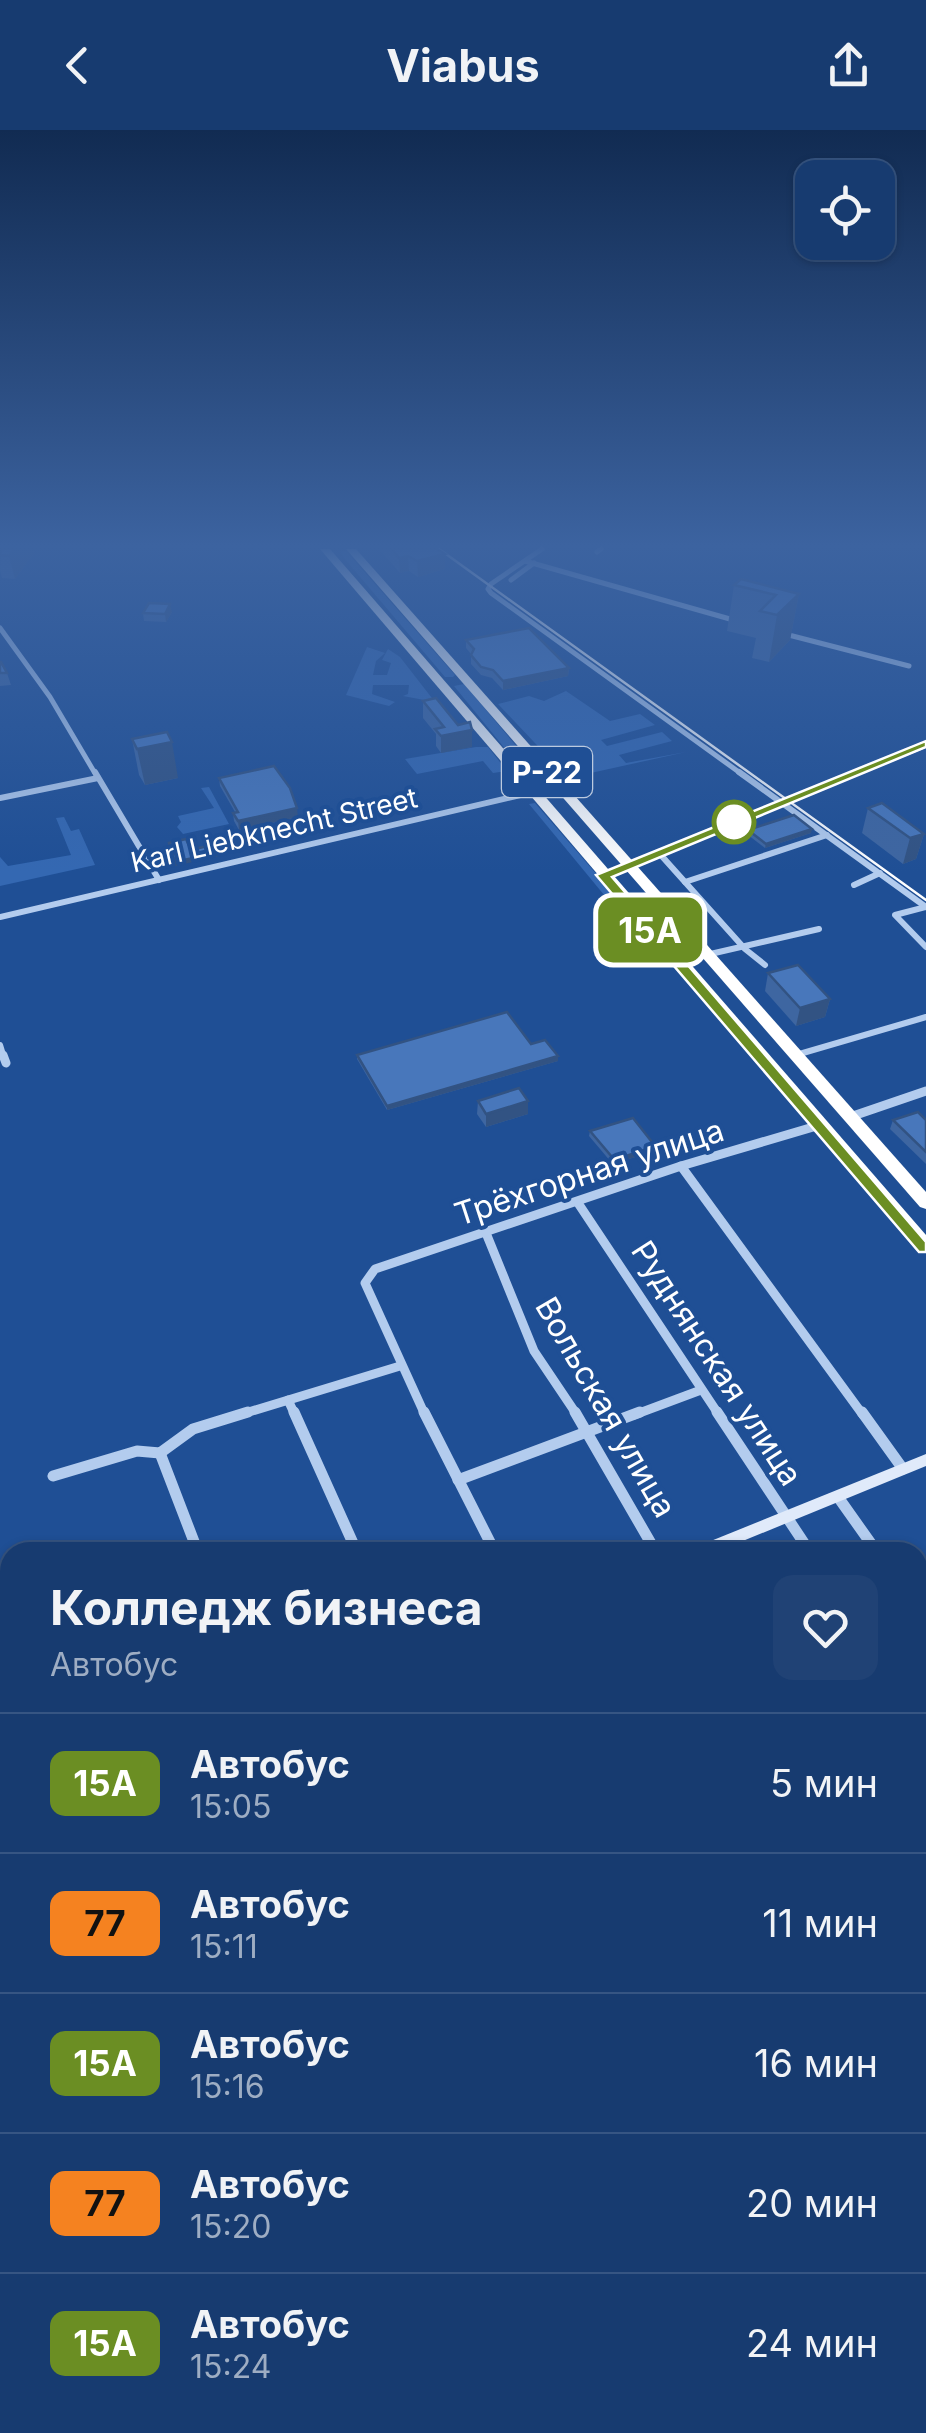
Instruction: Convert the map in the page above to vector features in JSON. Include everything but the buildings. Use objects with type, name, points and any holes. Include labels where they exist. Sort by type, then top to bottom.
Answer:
[{"type":"highway","name":"Р-22","points":[[418,656],[926,1247]]},
{"type":"highway","name":"Р-22","points":[[446,656],[926,1203]]},
{"type":"highway","points":[[441,684],[466,679]]},
{"type":"main road","points":[[603,875],[926,744]]},
{"type":"main road","points":[[726,1542],[926,1460]]},
{"type":"street","points":[[21,656],[50,696],[158,880]]},
{"type":"street","points":[[579,656],[926,907]]},
{"type":"street","points":[[872,656],[910,666]]},
{"type":"street","points":[[0,798],[98,778]]},
{"type":"street","name":"Karl Liebknecht Street","points":[[0,917],[559,786]]},
{"type":"street","points":[[685,882],[826,835]]},
{"type":"street","points":[[659,853],[745,950],[765,965]]},
{"type":"street","points":[[854,885],[880,873]]},
{"type":"street","points":[[926,907],[895,914],[926,947]]},
{"type":"street","points":[[706,955],[745,950],[819,928]]},
{"type":"street","points":[[796,1056],[926,1018]]},
{"type":"street","points":[[0,1046],[6,1063]]},
{"type":"street","points":[[850,1117],[926,1091]]},
{"type":"street","name":"Трёхгорная улица","points":[[400,1366],[365,1283],[375,1269],[680,1166],[820,1124]]},
{"type":"street","points":[[680,1166],[903,1469]]},
{"type":"street","name":"Руднянская улица","points":[[578,1203],[803,1542]]},
{"type":"street","name":"Вольская улица","points":[[486,1232],[534,1351],[588,1432],[650,1542]]},
{"type":"street","points":[[53,1476],[136,1451],[160,1453],[193,1429],[400,1366],[490,1542]]},
{"type":"street","points":[[458,1480],[700,1390]]},
{"type":"street","points":[[288,1400],[352,1542]]},
{"type":"street","points":[[160,1453],[194,1542]]},
{"type":"street","points":[[838,1496],[870,1542]]},
{"type":"shaded area","points":[[363,656],[381,656],[373,675],[387,675],[391,663],[382,660],[384,656],[399,656],[435,702],[403,696],[408,694],[409,685],[373,685],[372,694],[395,702],[389,706],[346,695]]},
{"type":"shaded area","points":[[428,656],[439,656],[455,675],[445,677]]},
{"type":"shaded area","points":[[464,684],[545,780],[533,783],[454,686]]},
{"type":"shaded area","points":[[566,691],[610,721],[640,714],[655,725],[601,740],[607,746],[662,732],[672,741],[619,755],[626,763],[686,752],[568,778],[498,704],[529,696],[544,701]]},
{"type":"shaded area","points":[[488,747],[507,771],[493,773],[483,761],[417,774],[405,759]]},
{"type":"shaded area","points":[[209,787],[229,824],[183,834],[177,827],[181,822],[178,816],[214,808],[201,788]]},
{"type":"shaded area","points":[[535,803],[637,922],[628,924],[529,804]]},
{"type":"shaded area","points":[[64,817],[71,831],[79,829],[95,865],[0,886],[0,857],[8,866],[71,855],[56,818]]},
{"type":"tram line","points":[[588,656],[926,900]]},
{"type":"bus line","name":"15А","points":[[926,745],[603,875],[926,1247]]}]
